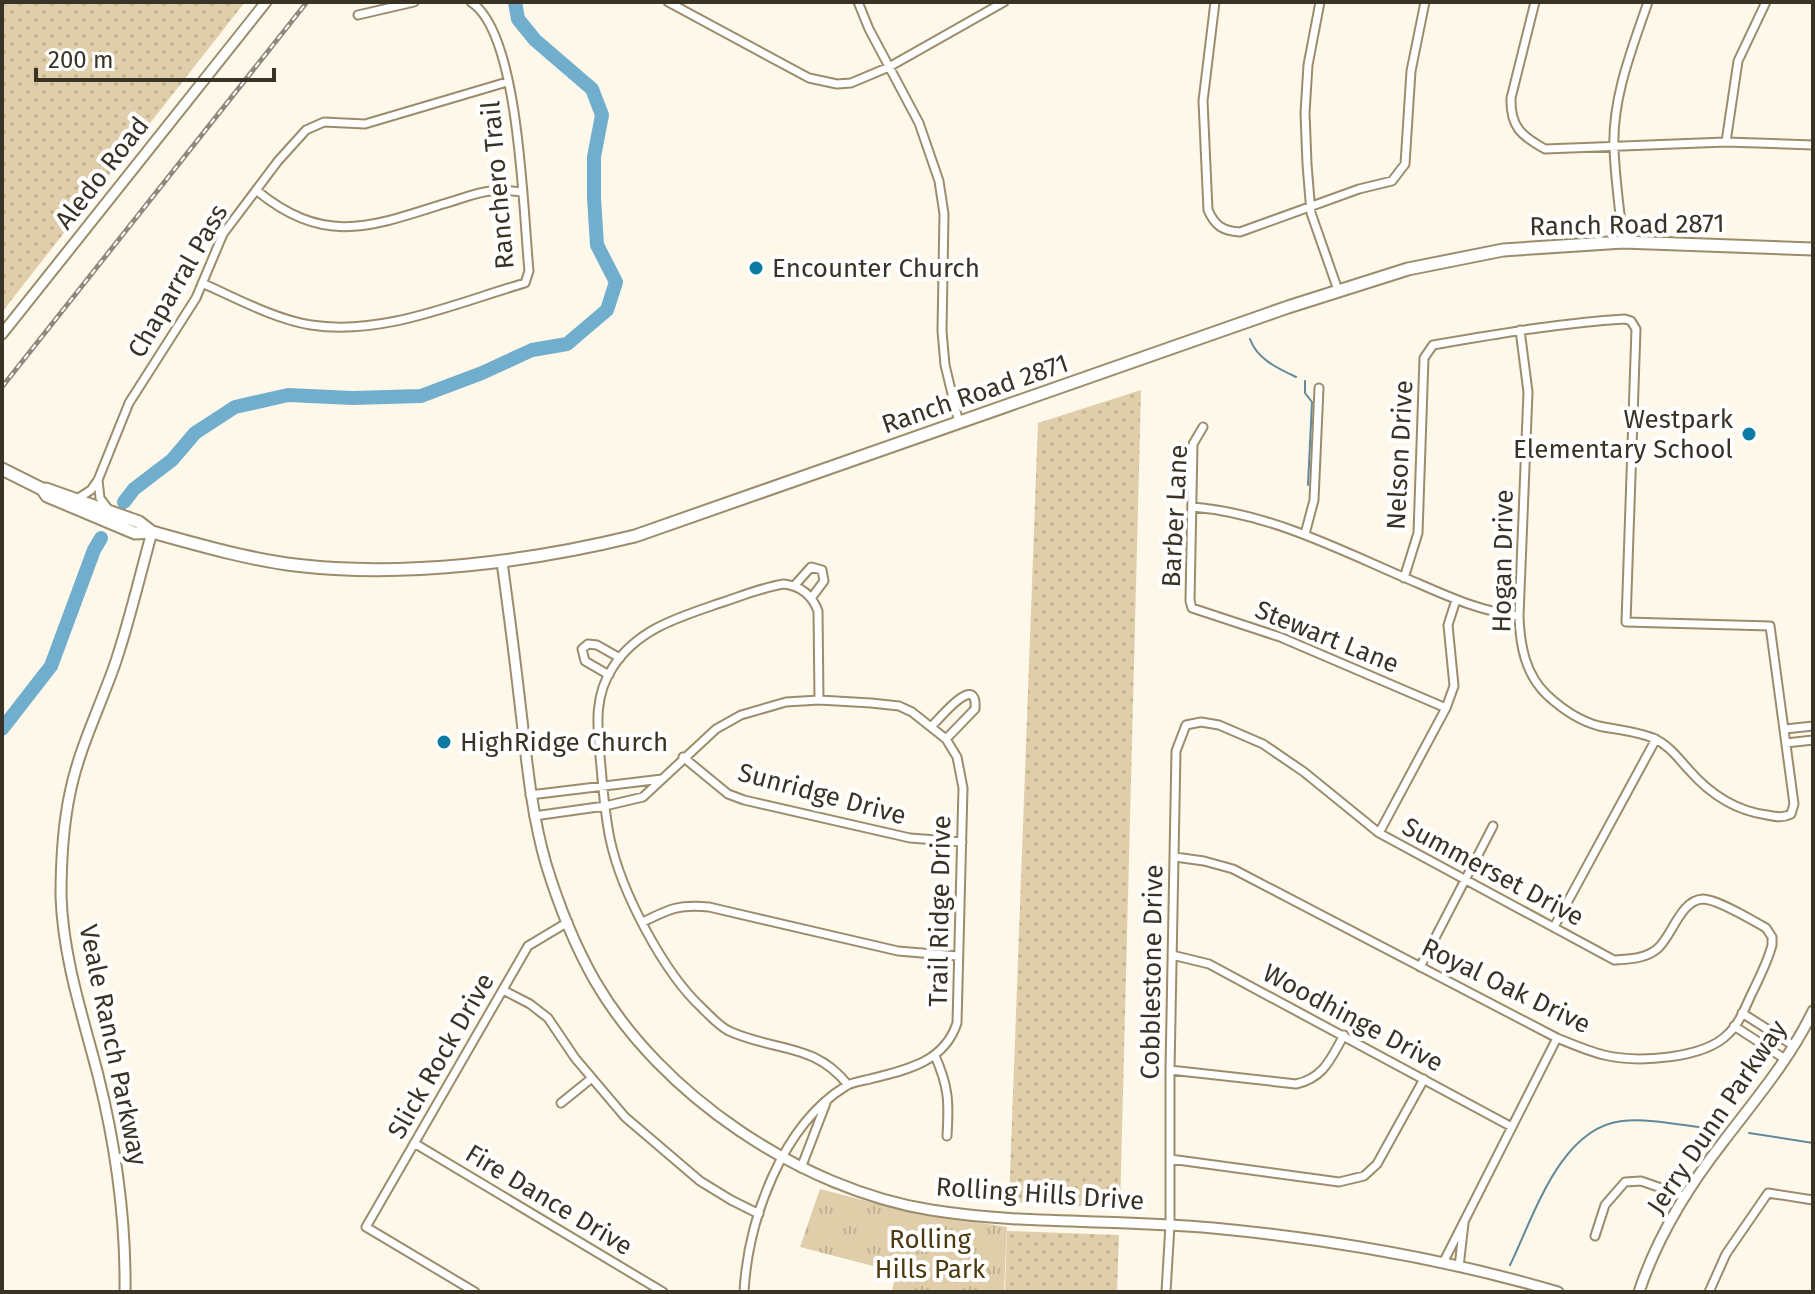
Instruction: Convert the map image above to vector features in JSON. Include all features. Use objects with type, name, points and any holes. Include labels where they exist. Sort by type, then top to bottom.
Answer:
[{"type":"main road","name":"Ranch Road 2871","points":[[2,469],[42,489],[56,500],[135,533],[152,532],[215,549],[297,565],[364,569],[502,562],[582,549],[635,536],[1338,290],[1408,269],[1503,250],[1623,242],[1813,249]]},
{"type":"main road","name":"Ranch Road 2871","points":[[42,489],[139,522],[152,532]]},
{"type":"street","name":"Aledo Road","points":[[2,334],[266,2]]},
{"type":"street","points":[[358,15],[414,2]]},
{"type":"street","name":"Ranchero Trail","points":[[202,283],[308,325],[347,328],[414,316],[525,283],[529,271],[516,116],[493,26],[481,9],[471,2]]},
{"type":"street","points":[[668,2],[809,78],[851,83],[889,67],[1004,2]]},
{"type":"street","points":[[858,2],[919,123],[939,181],[944,214],[942,331],[945,365],[959,423]]},
{"type":"street","points":[[1215,2],[1203,101],[1208,210],[1212,219],[1226,231],[1240,232],[1392,181],[1405,164],[1411,71],[1425,2]]},
{"type":"street","points":[[1320,2],[1308,65],[1305,113],[1310,207],[1338,290]]},
{"type":"street","points":[[1535,2],[1511,98],[1514,125],[1525,139],[1545,149],[1726,142],[1813,145]]},
{"type":"street","points":[[1623,242],[1614,146],[1617,110],[1627,63],[1648,2]]},
{"type":"street","points":[[1726,142],[1738,61],[1766,2]]},
{"type":"street","name":"Chaparral Pass","points":[[75,500],[86,495],[98,480],[129,403],[196,298],[223,234],[306,130],[324,122],[365,124],[507,82]]},
{"type":"street","points":[[256,190],[276,206],[304,221],[337,228],[370,225],[490,191],[523,192]]},
{"type":"street","name":"Nelson Drive","points":[[1404,578],[1418,533],[1424,358],[1427,350],[1433,345],[1520,330],[1577,322],[1631,321],[1636,329],[1626,622],[1770,626],[1785,729]]},
{"type":"street","name":"Hogan Drive","points":[[1520,330],[1528,392],[1519,616],[1520,643],[1528,668],[1545,693],[1568,712],[1597,725],[1633,731],[1656,739],[1671,749],[1712,793],[1759,814],[1784,818],[1791,814],[1794,804],[1786,743]]},
{"type":"street","points":[[1305,534],[1314,500],[1319,388]]},
{"type":"street","name":"Barber Lane","points":[[1192,608],[1193,444],[1203,427]]},
{"type":"street","points":[[98,480],[100,498],[112,513]]},
{"type":"street","points":[[1192,507],[1249,516],[1305,534],[1486,612],[1519,616]]},
{"type":"street","name":"Veale Ranch Parkway","points":[[125,1292],[126,1243],[117,1161],[65,940],[62,868],[70,792],[116,661],[152,532]]},
{"type":"street","name":"Rolling Hills Drive","points":[[502,562],[530,795],[547,866],[568,922],[595,982],[653,1055],[717,1114],[801,1168],[849,1188],[927,1210],[991,1217],[1170,1225],[1334,1242],[1443,1263],[1558,1292]]},
{"type":"street","points":[[794,586],[811,567],[822,570],[824,581],[812,597]]},
{"type":"street","points":[[819,700],[819,624],[812,597],[794,586],[775,585],[669,621],[649,631],[629,647],[609,675],[596,715],[610,839],[620,875],[661,956],[698,1005],[726,1030],[757,1042],[818,1057],[848,1085]]},
{"type":"street","points":[[1379,833],[1446,708],[1454,686],[1448,625],[1456,600]]},
{"type":"street","name":"Stewart Lane","points":[[1192,608],[1280,637],[1446,708]]},
{"type":"street","points":[[609,675],[585,661],[582,649],[588,644],[597,645],[620,658]]},
{"type":"street","points":[[932,726],[961,695],[974,699],[974,712],[946,739]]},
{"type":"street","name":"Trail Ridge Drive","points":[[534,816],[643,797],[716,729],[741,715],[786,702],[819,700],[899,706],[932,726],[946,739],[957,757],[961,780],[957,1023],[949,1040],[935,1056]]},
{"type":"street","name":"Summerset Drive","points":[[1189,723],[1219,725],[1263,744],[1304,772],[1379,833],[1614,960],[1636,959],[1656,950],[1669,936],[1685,909],[1694,901],[1705,899],[1766,928],[1772,937]]},
{"type":"street","name":"Cobblestone Drive","points":[[1166,1292],[1170,1225],[1176,751],[1183,728],[1189,723]]},
{"type":"street","points":[[1813,726],[1785,729],[1786,743],[1813,740]]},
{"type":"street","points":[[1554,927],[1656,739]]},
{"type":"street","name":"Sunridge Drive","points":[[683,757],[728,794],[744,800],[910,838],[962,842]]},
{"type":"street","points":[[530,795],[662,779]]},
{"type":"street","points":[[1420,967],[1493,826]]},
{"type":"street","name":"Royal Oak Drive","points":[[1175,857],[1233,869],[1557,1038],[1602,1055],[1644,1057],[1693,1054],[1707,1050],[1728,1034],[1742,1013],[1769,956],[1772,937]]},
{"type":"street","points":[[643,922],[672,907],[709,907],[898,951],[958,956]]},
{"type":"street","name":"Slick Rock Drive","points":[[475,1292],[366,1227],[528,946],[568,922]]},
{"type":"street","name":"Woodhinge Drive","points":[[1172,955],[1209,964],[1510,1126]]},
{"type":"street","points":[[503,990],[548,1018],[625,1117],[700,1181],[759,1214]]},
{"type":"street","name":"Jerry Dunn Parkway","points":[[1639,1292],[1684,1196],[1785,1059],[1813,1011]]},
{"type":"street","points":[[1742,1013],[1794,1046]]},
{"type":"street","points":[[1734,1026],[1785,1059]]},
{"type":"street","points":[[1170,1070],[1296,1084],[1308,1081],[1327,1066],[1344,1035]]},
{"type":"street","points":[[1443,1263],[1557,1038]]},
{"type":"street","points":[[744,1292],[752,1234],[783,1159],[811,1114],[848,1085],[906,1070],[935,1056],[950,1097],[947,1136]]},
{"type":"street","points":[[561,1103],[592,1078]]},
{"type":"street","points":[[1170,1159],[1339,1182],[1364,1176],[1384,1155],[1424,1079]]},
{"type":"street","points":[[801,1168],[826,1103]]},
{"type":"street","name":"Fire Dance Drive","points":[[414,1143],[663,1292]]},
{"type":"street","points":[[1595,1236],[1605,1205],[1625,1182],[1641,1181],[1684,1196]]},
{"type":"street","points":[[1709,1292],[1726,1254],[1768,1193],[1813,1200]]},
{"type":"street","points":[[1459,1267],[1464,1223]]},
{"type":"green space","points":[[2,2],[245,2],[2,312]]},
{"type":"green space","points":[[1141,390],[1120,1208],[1009,1202],[1038,423]]},
{"type":"green space","name":"Rolling Hills Park","points":[[820,1189],[901,1210],[1007,1227],[1004,1292],[892,1292],[896,1272],[800,1247]]},
{"type":"green space","points":[[1007,1231],[1119,1235],[1117,1292],[1005,1292]]},
{"type":"waterway","points":[[124,502],[134,489],[172,460],[195,433],[235,407],[288,395],[352,398],[421,396],[532,350],[567,344],[607,310],[616,282],[597,245],[594,198],[594,157],[602,115],[592,89],[535,40],[518,19],[515,2]]},
{"type":"waterway","points":[[1250,339],[1263,357],[1296,377]]},
{"type":"waterway","points":[[1305,381],[1305,393],[1312,402],[1308,485]]},
{"type":"waterway","points":[[2,729],[51,666],[101,538]]},
{"type":"waterway","points":[[1510,1265],[1552,1177],[1582,1140],[1600,1127],[1633,1120],[1714,1129]]},
{"type":"waterway","points":[[1749,1133],[1813,1143]]},
{"type":"railway","points":[[2,387],[307,2]]},
{"type":"place","name":"Encounter Church","points":[[756,268]]},
{"type":"place","name":"Westpark Elementary School","points":[[1749,434]]},
{"type":"place","name":"HighRidge Church","points":[[444,742]]}]
